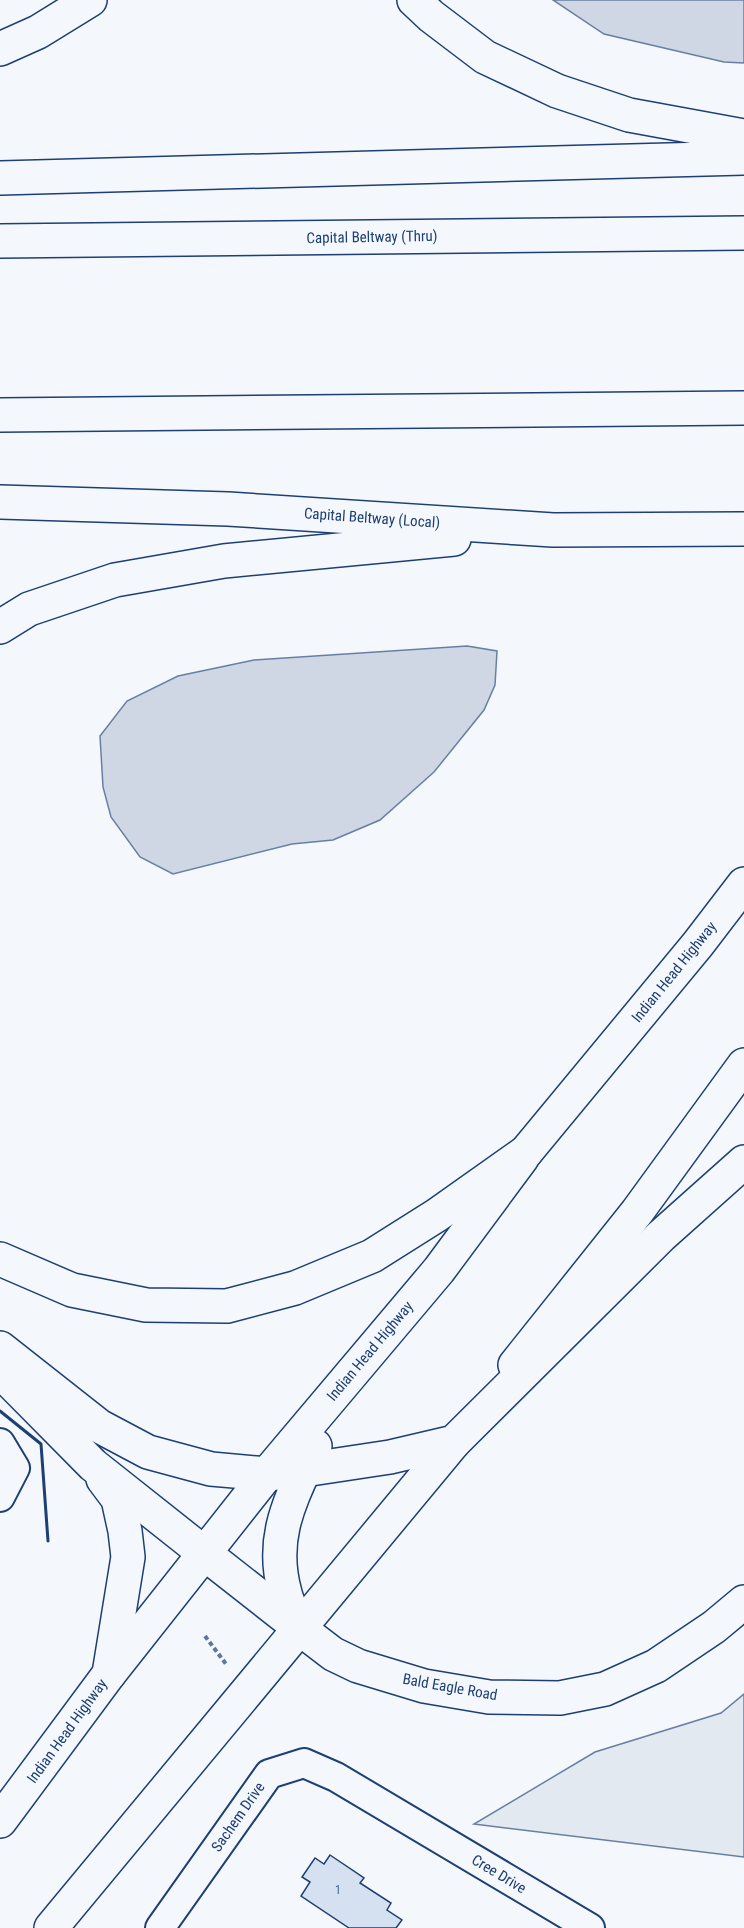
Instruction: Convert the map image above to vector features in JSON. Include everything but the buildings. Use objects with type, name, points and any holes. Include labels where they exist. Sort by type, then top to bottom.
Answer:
[{"type":"main road","points":[[0,50],[38,32],[90,0]]},
{"type":"main road","points":[[414,0],[431,16],[485,57],[557,91],[629,116],[744,136]]},
{"type":"main road","points":[[0,178],[744,158]]},
{"type":"main road","name":"Capital Beltway (Thru)","points":[[0,241],[744,233]]},
{"type":"main road","points":[[0,415],[744,408]]},
{"type":"main road","name":"Capital Beltway (Local)","points":[[0,502],[228,509],[553,530],[744,529]]},
{"type":"main road","points":[[0,627],[29,609],[115,580],[213,563],[553,530]]},
{"type":"main road","name":"Indian Head Highway","points":[[0,1821],[109,1674],[204,1553],[267,1474],[439,1270],[526,1152],[698,944],[744,884]]},
{"type":"main road","points":[[51,1928],[454,1442],[637,1212],[744,1065]]},
{"type":"main road","points":[[0,1259],[72,1290],[146,1305],[227,1306],[295,1288],[372,1256],[437,1215],[526,1152]]},
{"type":"main road","points":[[0,1348],[99,1426],[148,1452],[211,1469],[267,1474],[304,1470],[390,1457],[454,1442],[661,1236],[744,1162]]},
{"type":"main road","points":[[0,1370],[93,1466],[117,1499],[125,1531],[128,1557],[109,1674]]},
{"type":"main road","points":[[299,1628],[285,1594],[279,1566],[278,1546],[286,1514],[340,1387]]},
{"type":"main road","name":"Bald Eagle Road","points":[[93,1466],[333,1654],[358,1666],[424,1686],[489,1697],[560,1698],[605,1689],[656,1666],[714,1627],[744,1602]]},
{"type":"street","points":[[0,1443],[15,1468],[0,1497]]},
{"type":"street","name":"Sachem Drive","points":[[160,1928],[269,1774],[304,1763],[336,1777],[407,1820]]},
{"type":"street","name":"Cree Drive","points":[[407,1820],[590,1928]]},
{"type":"path","points":[[205,1636],[230,1669]]},
{"type":"shaded area","points":[[553,0],[744,0],[744,63],[724,62],[604,34]]},
{"type":"shaded area","points":[[467,646],[497,651],[495,685],[484,710],[434,772],[380,820],[333,840],[292,844],[173,874],[140,857],[111,817],[103,787],[100,736],[127,701],[178,676],[254,660]]},
{"type":"shaded area","points":[[744,1694],[744,1857],[474,1824],[595,1752],[721,1713]]},
{"type":"wall","points":[[0,1411],[41,1444],[48,1541]]}]
